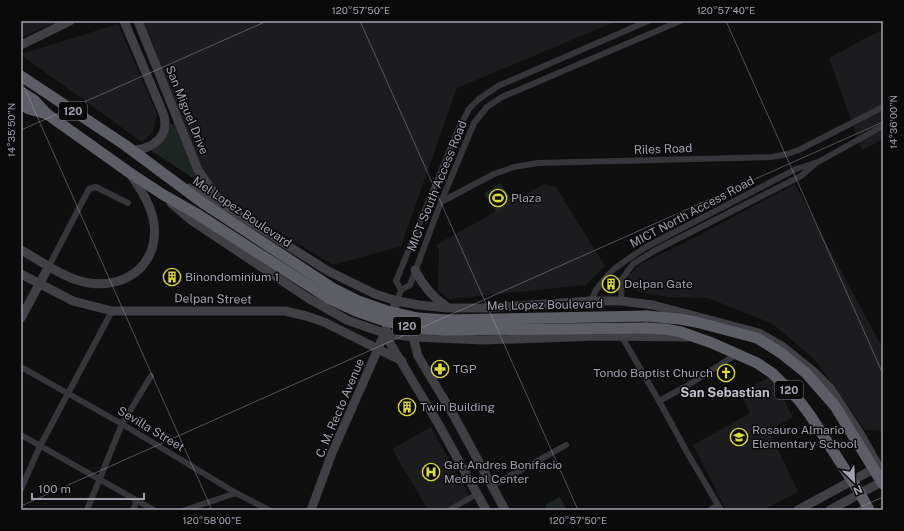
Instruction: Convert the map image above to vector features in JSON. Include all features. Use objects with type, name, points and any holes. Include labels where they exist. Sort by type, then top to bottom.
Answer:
[{"type":"highway","name":"Mel Lopez Boulevard","points":[[21,76],[128,148],[204,204],[334,289],[358,301],[387,311],[418,318],[447,320],[647,316],[690,321],[757,338],[781,353],[806,373],[835,406],[880,476]]},
{"type":"highway","name":"Mel Lopez Boulevard","points":[[21,92],[34,100],[47,114],[162,194],[197,214],[330,299],[356,311],[385,321],[417,328],[446,330],[646,328],[670,330],[681,332],[712,343],[757,363],[772,373],[798,399],[810,415],[860,493],[869,510]]},
{"type":"highway","name":"Mel Lopez Boulevard","points":[[21,104],[29,109],[47,114]]},
{"type":"street","points":[[21,45],[70,21]]},
{"type":"street","name":"San Miguel Drive","points":[[124,21],[163,114],[165,123],[160,138],[153,145],[143,150],[128,148]]},
{"type":"street","name":"San Miguel Drive","points":[[138,21],[198,170],[222,204]]},
{"type":"street","name":"MICT South Access Road","points":[[391,317],[401,290],[396,281],[458,130],[470,109],[479,99],[498,86],[648,21]]},
{"type":"street","name":"MICT South Access Road","points":[[401,290],[410,285],[441,202],[474,123],[487,108],[502,97],[680,21]]},
{"type":"street","points":[[143,66],[154,61]]},
{"type":"street","name":"Riles Road","points":[[441,202],[494,174],[514,167],[538,163],[764,157],[787,154],[799,150],[883,107]]},
{"type":"street","name":"MICT North Access Road","points":[[621,301],[622,279],[633,264],[654,251],[801,176],[818,162],[883,126]]},
{"type":"street","points":[[458,130],[469,135]]},
{"type":"street","name":"MICT North Access Road","points":[[591,301],[596,290],[614,269],[646,248],[796,169],[818,162]]},
{"type":"street","points":[[21,250],[75,280],[95,284],[111,283],[126,278],[139,270],[149,257],[154,243],[154,227],[153,217],[146,197],[130,173]]},
{"type":"street","name":"Mel Lopez Boulevard","points":[[173,181],[222,204],[328,272],[375,294],[398,301],[418,305],[450,308],[484,308],[591,301],[621,301],[653,305],[759,332],[784,347],[814,372],[830,388],[859,432],[880,476]]},
{"type":"street","points":[[21,318],[89,189],[96,187],[128,203]]},
{"type":"street","name":"Mel Lopez Boulevard","points":[[162,194],[191,220],[308,298],[347,320],[384,333],[413,337],[483,340],[693,337]]},
{"type":"street","points":[[415,270],[429,293],[435,299],[450,308],[452,339]]},
{"type":"street","name":"Delpan Street","points":[[21,274],[73,301],[112,311],[285,311],[324,322],[402,361]]},
{"type":"street","points":[[21,489],[40,446],[112,311]]},
{"type":"street","name":"C. M. Recto Avenue","points":[[311,510],[332,453],[391,317]]},
{"type":"street","points":[[347,320],[364,342]]},
{"type":"street","points":[[384,333],[439,425],[486,510]]},
{"type":"street","points":[[413,337],[418,356],[454,416],[505,510]]},
{"type":"street","points":[[622,337],[660,401],[719,508],[710,510]]},
{"type":"street","points":[[660,401],[737,354]]},
{"type":"street","name":"Sevilla Street","points":[[21,367],[269,510]]},
{"type":"street","points":[[87,510],[122,424],[151,376]]},
{"type":"street","points":[[439,425],[454,416]]},
{"type":"street","points":[[21,435],[154,510]]},
{"type":"street","points":[[449,510],[566,445]]},
{"type":"street","points":[[798,510],[852,481],[880,476]]},
{"type":"street","points":[[830,510],[860,493],[880,476]]},
{"type":"street","points":[[185,510],[236,492]]},
{"type":"street","points":[[133,510],[137,500]]},
{"type":"shaded area","points":[[26,21],[59,21],[21,38],[21,23]]},
{"type":"shaded area","points":[[143,21],[617,21],[457,88],[401,246],[333,265],[208,188]]},
{"type":"shaded area","points":[[118,24],[157,114],[153,133],[142,142],[21,55]]},
{"type":"shaded area","points":[[883,29],[883,139],[862,150],[829,58]]},
{"type":"shaded area","points":[[175,123],[196,178],[193,178],[150,150],[161,143],[166,137],[170,124]]},
{"type":"shaded area","name":"Plaza","points":[[500,183],[513,202],[497,213],[484,194]]},
{"type":"shaded area","points":[[544,184],[556,187],[605,266],[586,285],[449,299],[438,291],[439,250],[436,245]]},
{"type":"shaded area","points":[[795,184],[883,349],[883,431],[865,430],[816,361],[773,324],[708,298],[668,297],[643,293],[629,288],[628,276],[642,263],[688,241]]},
{"type":"shaded area","name":"Rosauro Almario Elementary School","points":[[771,376],[793,417],[769,430],[798,492],[763,510],[726,510],[693,445],[750,413],[740,393]]},
{"type":"shaded area","name":"Gat Andres Bonifacio Medical Center","points":[[431,427],[469,495],[443,510],[428,510],[392,449]]},
{"type":"shaded area","points":[[560,497],[567,510],[547,510],[545,505]]},
{"type":"place","name":"Plaza","points":[[498,198]]},
{"type":"place","name":"Binondominium 1","points":[[172,277]]},
{"type":"place","name":"Delpan Gate","points":[[611,284]]},
{"type":"place","name":"TGP","points":[[440,369]]},
{"type":"place","name":"Tondo Baptist Church","points":[[726,373]]},
{"type":"place","name":"Twin Building","points":[[407,407]]},
{"type":"place","name":"Rosauro Almario Elementary School","points":[[739,437]]},
{"type":"place","name":"Gat Andres Bonifacio Medical Center","points":[[431,472]]},
{"type":"district","name":"San Sebastian","points":[[725,392]]}]
